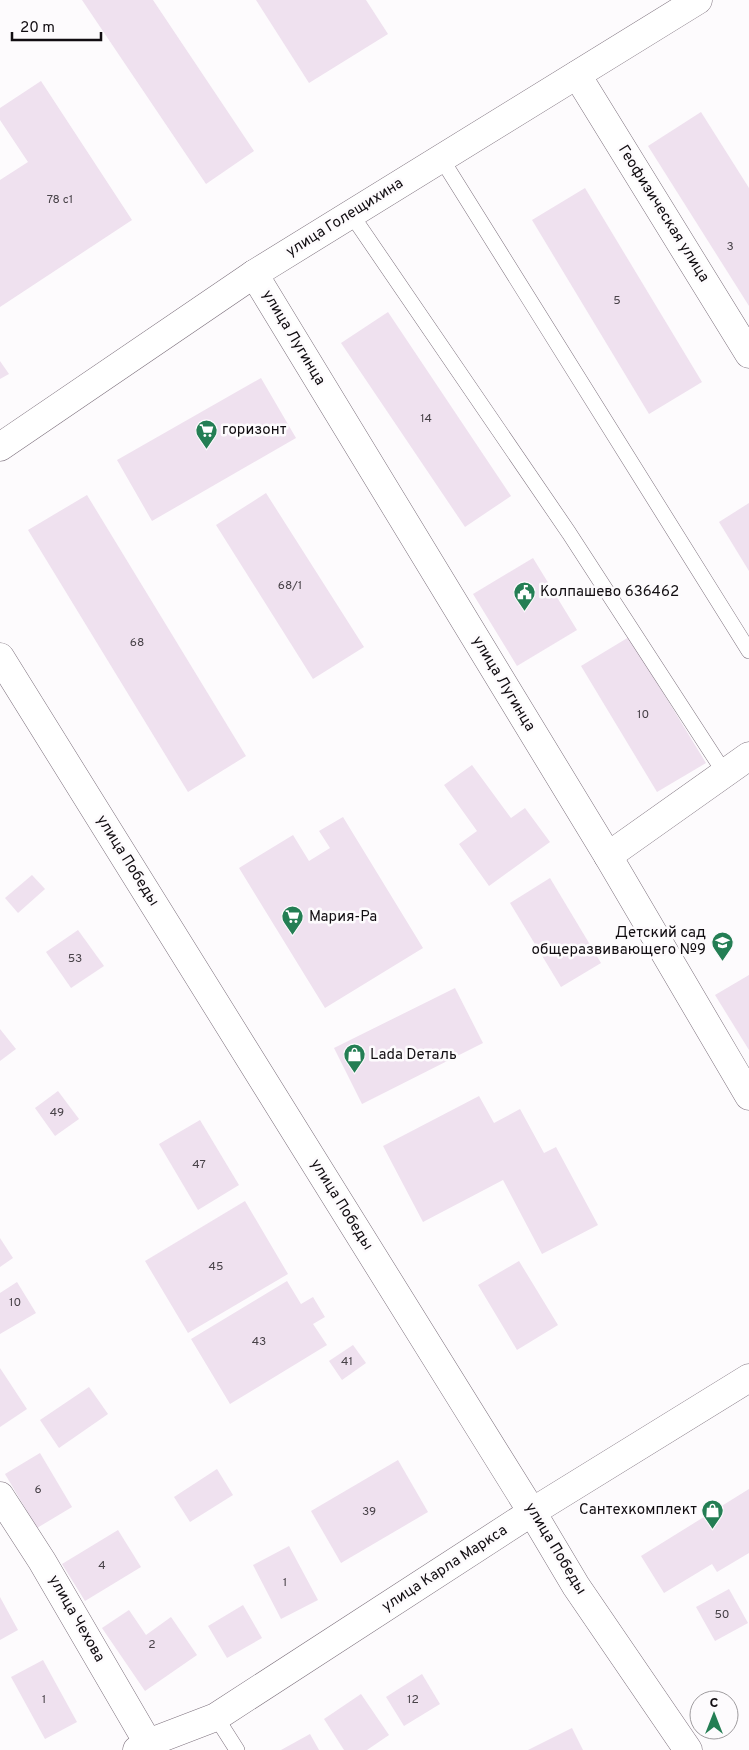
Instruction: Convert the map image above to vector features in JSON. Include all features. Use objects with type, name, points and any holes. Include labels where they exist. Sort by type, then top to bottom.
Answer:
[{"type":"street","name":"улица Голещихина","points":[[0,447],[254,274],[698,0]]},
{"type":"street","name":"Геофизическая улица","points":[[577,75],[749,354]]},
{"type":"street","name":"улица Лугинца","points":[[254,274],[608,856],[749,1096]]},
{"type":"street","name":"улица Победы","points":[[0,657],[532,1512],[576,1586],[688,1750]]},
{"type":"street","points":[[608,856],[749,756]]},
{"type":"street","name":"улица Карла Маркса","points":[[143,1747],[216,1717],[532,1512],[749,1378]]},
{"type":"street","name":"улица Чехова","points":[[0,1496],[42,1561],[143,1747]]},
{"type":"lane","points":[[441,158],[749,651]]},
{"type":"lane","points":[[351,214],[569,533],[724,772]]},
{"type":"lane","points":[[216,1717],[237,1750]]},
{"type":"building","points":[[82,0],[153,0],[254,151],[206,184]]},
{"type":"building","points":[[256,0],[366,0],[388,34],[309,83]]},
{"type":"building","points":[[41,81],[132,220],[0,307],[0,180],[28,162],[0,120],[0,108]]},
{"type":"building","points":[[701,112],[749,188],[749,306],[648,146]]},
{"type":"building","points":[[585,188],[702,382],[649,414],[532,220]]},
{"type":"building","points":[[388,312],[511,496],[465,527],[341,343]]},
{"type":"building","points":[[0,361],[9,374],[0,379]]},
{"type":"building","name":"горизонт","points":[[261,378],[296,438],[152,521],[117,460]]},
{"type":"building","points":[[266,493],[364,647],[313,679],[216,525]]},
{"type":"building","points":[[87,495],[246,756],[188,792],[28,530]]},
{"type":"building","points":[[749,503],[749,571],[719,522]]},
{"type":"building","points":[[533,558],[577,630],[517,666],[473,594]]},
{"type":"building","points":[[629,637],[706,763],[657,792],[581,666]]},
{"type":"building","points":[[472,765],[511,818],[525,808],[550,842],[489,886],[459,844],[477,831],[444,785]]},
{"type":"building","points":[[343,817],[423,948],[325,1008],[239,868],[293,835],[309,861],[330,848],[319,831]]},
{"type":"building","points":[[32,875],[45,889],[18,913],[5,898]]},
{"type":"building","points":[[550,878],[601,963],[561,987],[510,903]]},
{"type":"building","points":[[78,930],[104,966],[71,988],[46,952]]},
{"type":"building","points":[[749,975],[749,1050],[715,995]]},
{"type":"building","points":[[455,988],[483,1043],[362,1104],[334,1048]]},
{"type":"building","points":[[0,1029],[16,1049],[0,1061]]},
{"type":"building","points":[[58,1091],[79,1119],[55,1136],[35,1108]]},
{"type":"building","points":[[479,1096],[494,1123],[520,1109],[544,1153],[556,1147],[598,1225],[542,1254],[503,1180],[423,1222],[383,1146]]},
{"type":"building","points":[[200,1120],[239,1185],[198,1210],[159,1144]]},
{"type":"building","points":[[245,1201],[288,1274],[188,1333],[145,1261]]},
{"type":"building","points":[[0,1238],[13,1258],[0,1267]]},
{"type":"building","points":[[519,1261],[558,1325],[517,1350],[478,1285]]},
{"type":"building","points":[[287,1281],[301,1304],[313,1297],[325,1317],[313,1324],[327,1345],[230,1404],[191,1339]]},
{"type":"building","points":[[17,1282],[36,1313],[0,1334],[0,1293]]},
{"type":"building","points":[[353,1345],[366,1363],[342,1380],[329,1361]]},
{"type":"building","points":[[0,1368],[27,1409],[0,1427]]},
{"type":"building","points":[[89,1387],[108,1414],[59,1448],[40,1420]]},
{"type":"building","points":[[40,1453],[72,1507],[37,1528],[5,1474]]},
{"type":"building","points":[[398,1460],[428,1512],[341,1563],[311,1511]]},
{"type":"building","points":[[217,1469],[233,1495],[190,1522],[174,1497]]},
{"type":"building","points":[[749,1489],[749,1553],[717,1572],[712,1564],[664,1593],[641,1556]]},
{"type":"building","points":[[118,1530],[141,1567],[85,1601],[62,1564]]},
{"type":"building","points":[[289,1546],[318,1600],[281,1619],[253,1565]]},
{"type":"building","points":[[729,1589],[748,1623],[715,1641],[696,1607]]},
{"type":"building","points":[[0,1597],[18,1630],[0,1640]]},
{"type":"building","points":[[243,1605],[262,1638],[227,1658],[208,1626]]},
{"type":"building","points":[[129,1610],[146,1635],[171,1617],[197,1655],[145,1691],[102,1628]]},
{"type":"building","points":[[43,1660],[77,1722],[45,1739],[11,1677]]},
{"type":"building","points":[[422,1674],[440,1704],[404,1726],[386,1697]]},
{"type":"building","points":[[361,1694],[389,1735],[367,1750],[344,1750],[324,1719]]},
{"type":"building","points":[[572,1728],[583,1750],[528,1750]]},
{"type":"building","points":[[310,1734],[319,1750],[281,1750]]},
{"type":"place","name":"горизонт","points":[[206,449]]},
{"type":"place","name":"Колпашево 636462","points":[[524,611]]},
{"type":"place","name":"Мария-Ра","points":[[293,936]]},
{"type":"place","name":"Детский сад общеразвивающего №9","points":[[722,961]]},
{"type":"place","name":"Lada Dеталь","points":[[354,1074]]},
{"type":"place","name":"Сантехкомплект","points":[[713,1529]]}]
